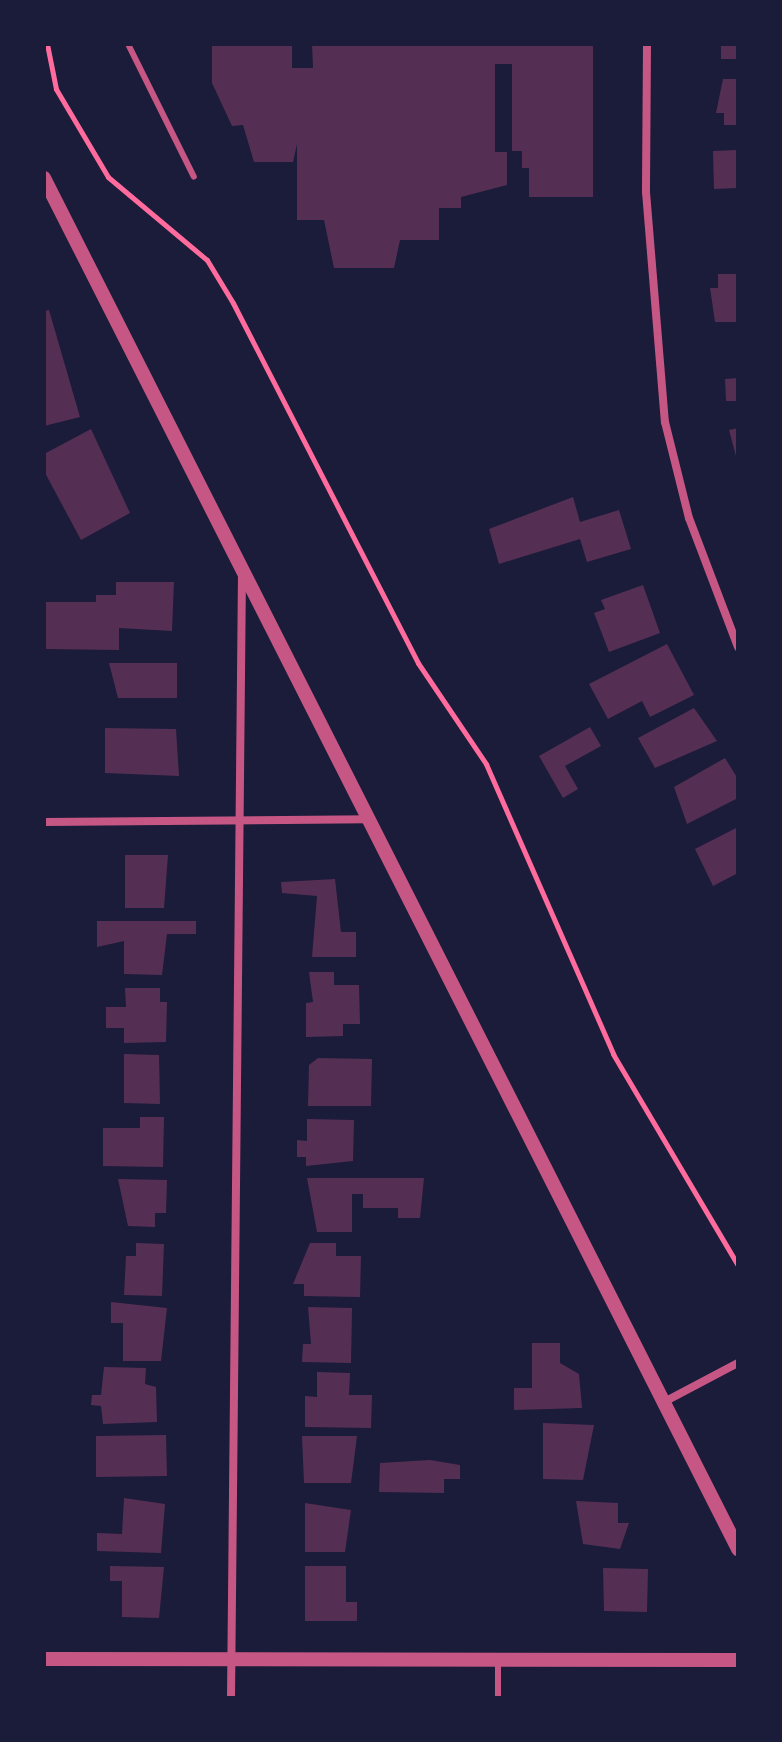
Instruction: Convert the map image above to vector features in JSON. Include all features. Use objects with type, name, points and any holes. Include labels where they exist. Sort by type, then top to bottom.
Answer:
[{"type":"street","points":[[647,44],[648,231],[665,422],[698,545],[738,647]]},
{"type":"street","points":[[44,178],[242,563],[738,1549]]},
{"type":"street","points":[[231,1698],[235,822],[242,563]]},
{"type":"street","points":[[44,822],[370,819]]},
{"type":"street","points":[[664,1402],[738,1363]]},
{"type":"street","points":[[44,1659],[498,1657],[738,1660]]},
{"type":"lane","points":[[128,44],[194,177]]},
{"type":"lane","points":[[498,1657],[498,1698]]},
{"type":"path","points":[[47,44],[56,89],[108,177],[207,260],[233,303],[418,663],[486,764],[613,1054],[738,1265]]},
{"type":"building","points":[[212,44],[292,44],[292,68],[313,68],[312,44],[593,45],[593,197],[529,197],[529,168],[522,168],[522,151],[512,151],[512,64],[495,64],[495,152],[507,152],[507,185],[461,197],[461,208],[439,208],[439,240],[400,240],[394,268],[334,268],[324,220],[297,220],[297,144],[293,162],[254,162],[243,125],[232,126],[212,83]]},
{"type":"building","points":[[721,44],[738,44],[738,59],[721,59]]},
{"type":"building","points":[[723,79],[738,79],[738,125],[724,125],[724,113],[716,113]]},
{"type":"building","points":[[738,150],[738,188],[714,189],[713,151]]},
{"type":"building","points":[[718,274],[738,274],[738,322],[715,322],[710,288],[718,288]]},
{"type":"building","points":[[49,310],[80,417],[44,426],[44,311]]},
{"type":"building","points":[[738,378],[738,401],[726,401],[725,379]]},
{"type":"building","points":[[738,428],[738,459],[737,460],[729,430]]},
{"type":"building","points":[[91,429],[130,513],[81,540],[44,471],[44,454]]},
{"type":"building","points":[[573,497],[580,522],[619,510],[631,549],[587,562],[580,539],[499,564],[489,529]]},
{"type":"building","points":[[116,582],[174,582],[172,631],[119,628],[119,650],[44,649],[44,602],[96,602],[96,595],[116,595]]},
{"type":"building","points":[[643,585],[660,633],[609,652],[594,613],[605,609],[601,600]]},
{"type":"building","points":[[667,644],[694,695],[650,717],[642,701],[608,719],[589,684]]},
{"type":"building","points":[[109,663],[177,663],[177,698],[118,698]]},
{"type":"building","points":[[694,708],[717,741],[655,768],[638,738]]},
{"type":"building","points":[[590,727],[601,746],[565,766],[578,789],[563,798],[539,756]]},
{"type":"building","points":[[105,728],[176,729],[179,776],[105,773]]},
{"type":"building","points":[[725,758],[738,779],[738,798],[687,824],[674,787]]},
{"type":"building","points":[[738,827],[738,873],[713,886],[695,849]]},
{"type":"building","points":[[125,855],[168,855],[164,908],[125,908]]},
{"type":"building","points":[[335,879],[341,932],[356,932],[356,957],[312,957],[317,896],[282,893],[281,882]]},
{"type":"building","points":[[97,921],[196,921],[196,934],[167,934],[162,975],[124,974],[124,941],[97,947]]},
{"type":"building","points":[[309,972],[334,972],[334,985],[359,985],[360,1024],[343,1024],[343,1036],[306,1037],[306,1003],[313,1002]]},
{"type":"building","points":[[125,988],[160,988],[160,1002],[167,1002],[166,1042],[124,1043],[124,1028],[106,1028],[106,1007],[126,1007]]},
{"type":"building","points":[[124,1054],[159,1055],[160,1104],[124,1103]]},
{"type":"building","points":[[318,1058],[372,1059],[371,1106],[308,1106],[309,1065]]},
{"type":"building","points":[[140,1117],[164,1117],[163,1167],[103,1166],[103,1128],[140,1128]]},
{"type":"building","points":[[307,1119],[354,1120],[353,1161],[306,1166],[306,1157],[297,1157],[297,1140],[307,1141]]},
{"type":"building","points":[[307,1178],[424,1178],[420,1218],[398,1218],[398,1208],[363,1208],[363,1194],[352,1194],[352,1232],[317,1232]]},
{"type":"building","points":[[118,1179],[167,1180],[166,1213],[155,1213],[155,1227],[128,1226]]},
{"type":"building","points":[[136,1243],[164,1244],[162,1296],[124,1295],[126,1256],[136,1256]]},
{"type":"building","points":[[310,1243],[336,1243],[336,1256],[361,1256],[360,1297],[304,1296],[304,1284],[293,1284]]},
{"type":"building","points":[[111,1302],[167,1308],[161,1361],[123,1361],[123,1323],[111,1323]]},
{"type":"building","points":[[308,1307],[352,1308],[351,1363],[302,1362],[303,1344],[311,1344]]},
{"type":"building","points":[[532,1343],[560,1343],[560,1363],[579,1374],[582,1408],[514,1410],[514,1388],[532,1388]]},
{"type":"building","points":[[104,1367],[146,1368],[145,1384],[156,1387],[157,1422],[103,1424],[101,1406],[91,1405],[92,1395],[101,1395]]},
{"type":"building","points":[[317,1372],[350,1373],[349,1395],[372,1395],[371,1428],[305,1427],[305,1396],[317,1397]]},
{"type":"building","points":[[543,1423],[594,1425],[583,1480],[543,1479]]},
{"type":"building","points":[[166,1435],[167,1476],[96,1477],[96,1436]]},
{"type":"building","points":[[302,1436],[357,1436],[351,1483],[304,1483]]},
{"type":"building","points":[[430,1460],[460,1465],[460,1479],[444,1479],[444,1493],[379,1492],[380,1463]]},
{"type":"building","points":[[124,1498],[165,1504],[161,1553],[97,1551],[97,1533],[122,1534]]},
{"type":"building","points":[[576,1501],[618,1503],[618,1523],[629,1523],[620,1549],[583,1544]]},
{"type":"building","points":[[305,1503],[351,1510],[345,1552],[305,1552]]},
{"type":"building","points":[[110,1566],[164,1567],[159,1618],[122,1617],[122,1581],[110,1581]]},
{"type":"building","points":[[305,1566],[346,1566],[346,1602],[357,1602],[357,1621],[305,1621]]},
{"type":"building","points":[[603,1568],[648,1569],[647,1612],[604,1611]]}]
